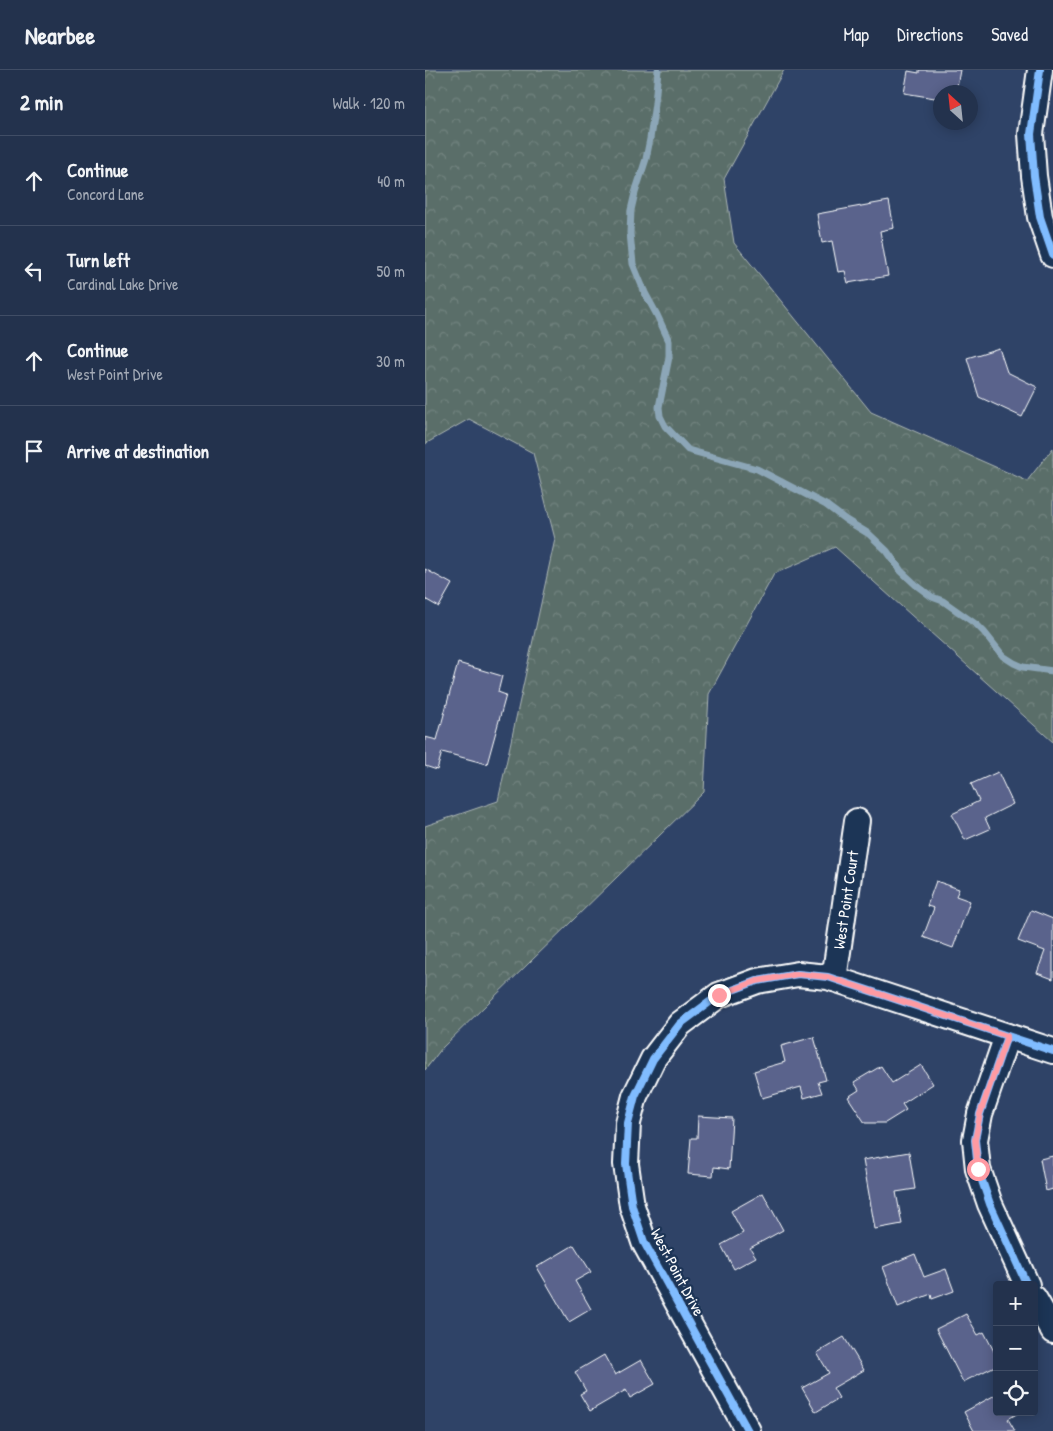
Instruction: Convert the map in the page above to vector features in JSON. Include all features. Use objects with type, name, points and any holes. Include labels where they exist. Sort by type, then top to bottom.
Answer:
[{"type":"street","points":[[1041,70],[1031,134],[1034,176],[1040,217],[1053,256]]},
{"type":"street","name":"West Point Court","points":[[834,979],[857,821]]},
{"type":"street","name":"West Point Drive","points":[[748,1431],[644,1242],[632,1206],[626,1164],[628,1123],[635,1096],[653,1059],[680,1024],[719,995],[757,981],[798,974],[828,977],[1053,1051]]},
{"type":"street","points":[[1007,1036],[980,1114],[975,1140],[978,1169],[989,1204],[1025,1281]]},
{"type":"street","points":[[1038,1305],[1053,1331]]},
{"type":"green space","points":[[425,70],[784,70],[724,179],[734,243],[871,412],[1027,481],[1053,448],[1053,742],[835,547],[774,574],[709,694],[704,792],[442,1048],[425,1070],[425,826],[498,801],[555,539],[533,453],[469,419],[425,444]]},
{"type":"building","points":[[919,70],[960,70],[957,85],[933,85],[933,98],[904,93],[908,71],[919,73]]},
{"type":"building","points":[[889,201],[894,228],[880,231],[888,276],[848,283],[845,271],[838,272],[832,241],[822,243],[817,214]]},
{"type":"building","points":[[999,348],[1007,372],[1037,387],[1022,417],[979,397],[967,358]]},
{"type":"building","points":[[425,569],[452,584],[439,607],[425,599]]},
{"type":"building","points":[[458,663],[502,676],[498,692],[506,695],[487,764],[442,752],[437,770],[425,766],[425,737],[437,740]]},
{"type":"building","points":[[998,772],[1013,804],[985,818],[990,829],[965,840],[952,814],[979,801],[971,784]]},
{"type":"building","points":[[936,881],[959,889],[956,896],[970,901],[953,948],[923,937],[934,908],[927,906]]},
{"type":"building","points":[[1031,910],[1053,919],[1053,979],[1037,973],[1045,951],[1018,941]]},
{"type":"building","points":[[814,1037],[826,1080],[818,1082],[822,1093],[804,1098],[801,1087],[762,1098],[754,1071],[785,1062],[781,1046]]},
{"type":"building","points":[[921,1065],[933,1084],[902,1104],[906,1110],[885,1123],[865,1123],[848,1097],[859,1090],[854,1082],[881,1066],[892,1083]]},
{"type":"building","points":[[698,1116],[732,1118],[729,1169],[714,1167],[713,1176],[688,1174],[691,1138],[697,1138]]},
{"type":"building","points":[[909,1152],[915,1189],[896,1192],[902,1224],[875,1229],[863,1160]]},
{"type":"building","points":[[1053,1156],[1053,1189],[1046,1191],[1040,1159]]},
{"type":"building","points":[[763,1193],[783,1230],[750,1248],[756,1257],[734,1269],[721,1245],[743,1233],[731,1211]]},
{"type":"building","points":[[574,1245],[591,1272],[575,1281],[591,1309],[569,1322],[537,1267]]},
{"type":"building","points":[[915,1254],[924,1277],[946,1269],[954,1291],[932,1299],[931,1294],[898,1307],[883,1267]]},
{"type":"building","points":[[966,1314],[978,1335],[984,1332],[993,1349],[993,1367],[963,1382],[936,1329]]},
{"type":"building","points":[[844,1337],[864,1370],[833,1388],[839,1398],[816,1412],[802,1388],[829,1373],[817,1353]]},
{"type":"building","points":[[604,1355],[615,1375],[641,1360],[655,1384],[630,1398],[626,1390],[590,1411],[580,1394],[586,1391],[575,1372]]},
{"type":"building","points":[[993,1396],[993,1416],[1013,1416],[1008,1419],[1015,1431],[974,1431],[964,1412]]},
{"type":"waterway","points":[[658,70],[650,139],[631,210],[630,233],[633,264],[669,341],[669,357],[659,407],[660,416],[665,426],[688,450],[757,469],[826,505],[869,534],[887,551],[901,571],[916,585],[977,625],[1003,656],[1023,667],[1053,671]]},
{"type":"cycle path","points":[[1040,70],[1031,134],[1034,176],[1040,217],[1053,255]]},
{"type":"cycle path","points":[[748,1431],[644,1242],[632,1206],[626,1164],[628,1123],[635,1096],[653,1059],[680,1024],[719,995],[757,981],[798,974],[828,977],[1053,1051]]},
{"type":"cycle path","points":[[1007,1036],[980,1114],[975,1140],[978,1169],[990,1204],[1025,1281]]},
{"type":"route","points":[[719,995],[757,981],[798,974],[828,977],[1007,1036],[980,1114],[975,1140],[978,1169]]}]
